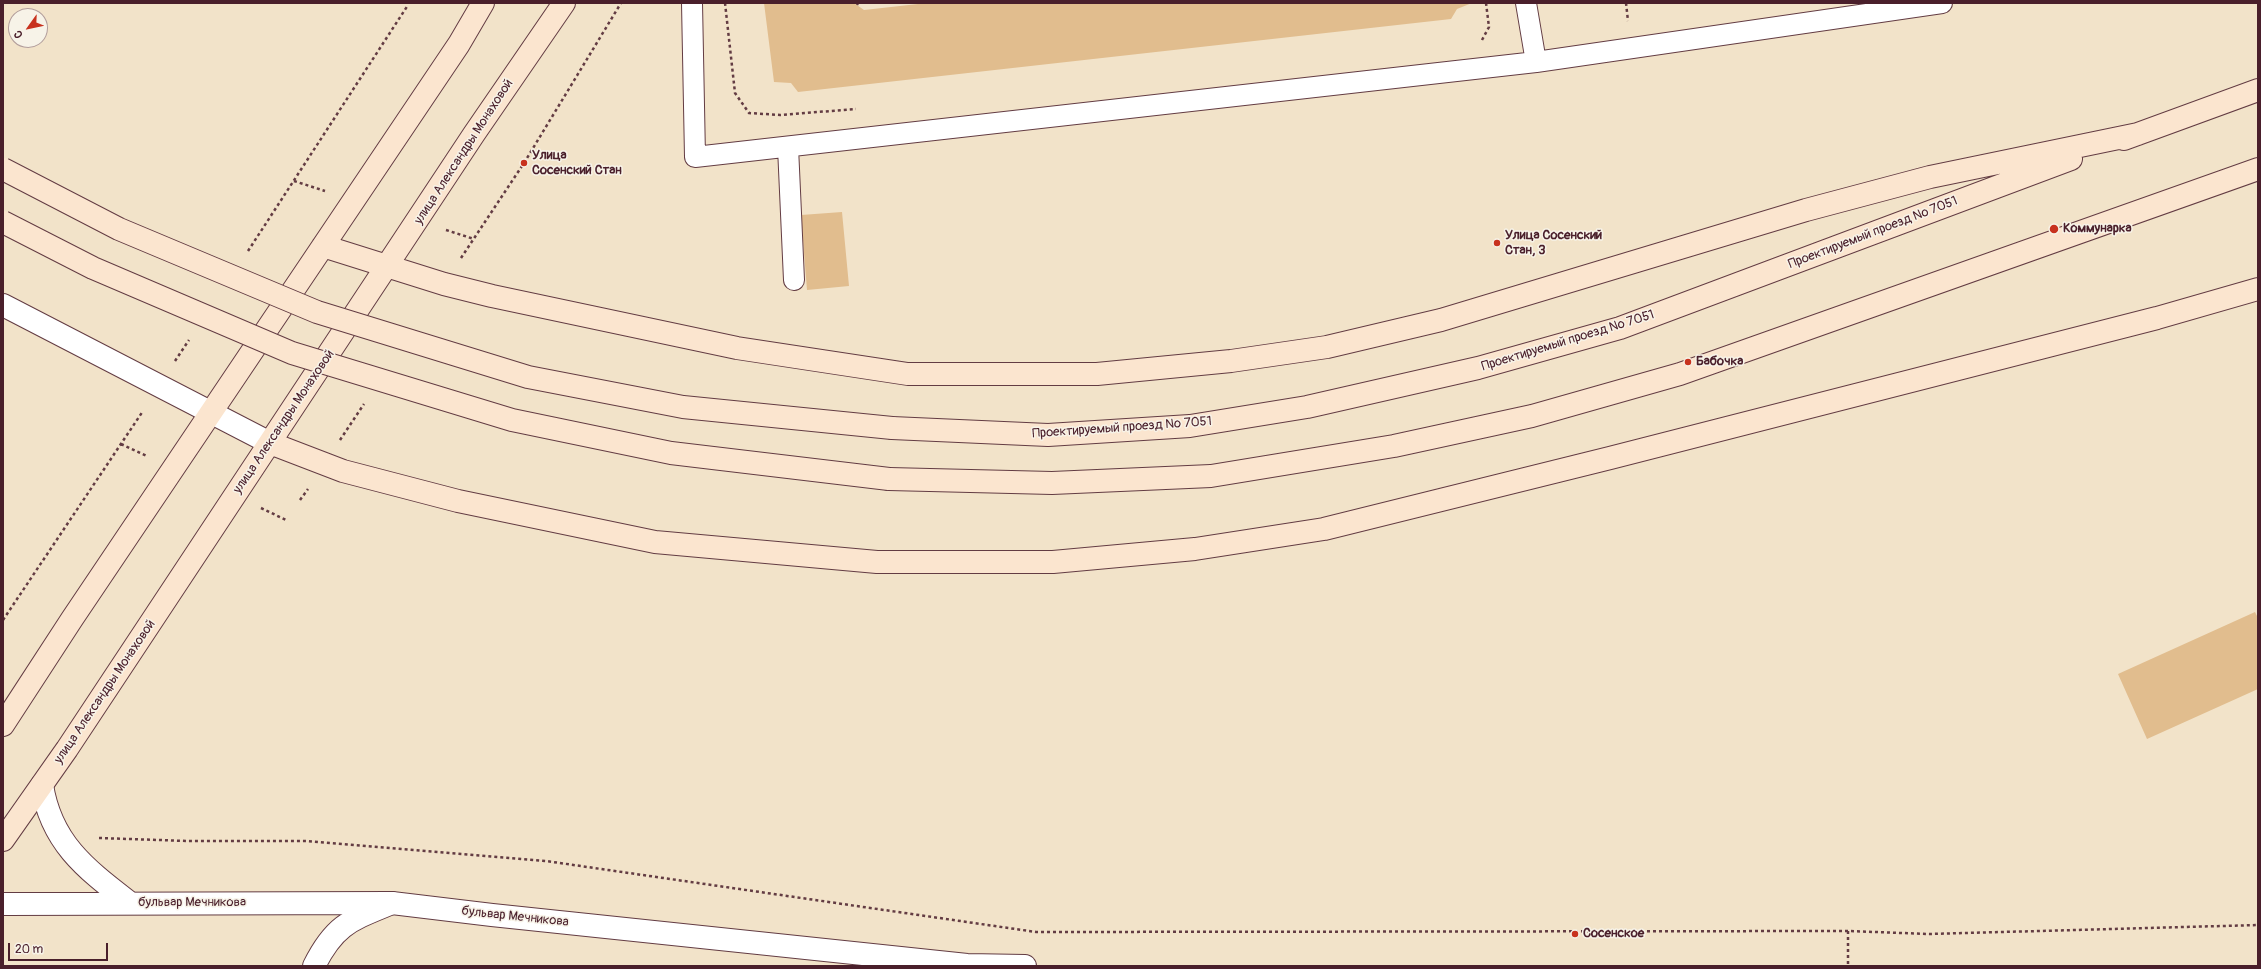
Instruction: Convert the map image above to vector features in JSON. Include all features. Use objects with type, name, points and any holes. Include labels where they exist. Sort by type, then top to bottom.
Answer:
[{"type":"main road","points":[[3,725],[459,44],[482,3]]},
{"type":"main road","name":"улица Александры Монаховой","points":[[3,840],[42,785],[388,267],[474,134],[564,3]]},
{"type":"main road","name":"Проектируемый проезд № 7051","points":[[3,169],[119,229],[317,312],[528,376],[683,407],[892,428],[1048,435],[1190,426],[1307,407],[1478,368],[1620,328],[2258,90]]},
{"type":"main road","points":[[323,246],[444,284],[547,309],[737,348],[908,374],[1098,374],[1231,361],[1327,347],[1441,320],[1806,210],[1923,179],[2138,134]]},
{"type":"main road","points":[[3,222],[93,268],[292,353],[512,420],[671,453],[889,479],[1052,483],[1211,476],[1394,446],[1532,416],[1680,374],[2258,169]]},
{"type":"main road","points":[[270,443],[343,471],[458,501],[655,542],[877,562],[1053,562],[1195,550],[1324,529],[1679,441],[2157,318],[2258,289]]},
{"type":"street","points":[[3,305],[270,443]]},
{"type":"street","points":[[42,785],[46,807],[62,839],[86,870],[130,903]]},
{"type":"street","points":[[314,966],[325,944],[348,922],[392,903]]},
{"type":"street","name":"бульвар Мечникова","points":[[3,904],[392,903],[492,915],[967,965],[1025,966]]},
{"type":"lane","points":[[692,3],[695,157],[1536,62],[1942,3]]},
{"type":"lane","points":[[1526,3],[1536,62]]},
{"type":"lane","points":[[788,147],[794,280]]},
{"type":"path","points":[[444,284],[524,163],[621,3]]},
{"type":"path","points":[[725,3],[734,93],[749,112],[780,115],[860,108]]},
{"type":"path","points":[[1479,45],[1489,27],[1486,3]]},
{"type":"path","points":[[1626,3],[1628,23]]},
{"type":"path","points":[[340,440],[366,401]]},
{"type":"path","points":[[121,444],[174,468]]},
{"type":"path","points":[[235,496],[286,520]]},
{"type":"path","points":[[93,834],[98,838],[181,841],[307,841],[546,861],[1036,932],[1848,931],[1929,934],[2258,926]]},
{"type":"path","points":[[1848,931],[1848,966]]},
{"type":"building","points":[[764,3],[854,3],[864,10],[927,3],[1472,3],[1457,9],[1451,19],[798,92],[791,83],[774,82]]},
{"type":"building","points":[[842,212],[849,286],[807,290],[801,215]]},
{"type":"building","points":[[2255,612],[2258,618],[2258,689],[2147,739],[2118,674]]},
{"type":"place","name":"Улица Сосенский Стан","points":[[524,163]]},
{"type":"place","name":"Коммунарка","points":[[2054,229]]},
{"type":"place","name":"Улица Сосенский Стан, 3","points":[[1497,243]]},
{"type":"place","name":"Бабочка","points":[[1688,362]]},
{"type":"place","name":"Сосенское","points":[[1575,934]]}]
